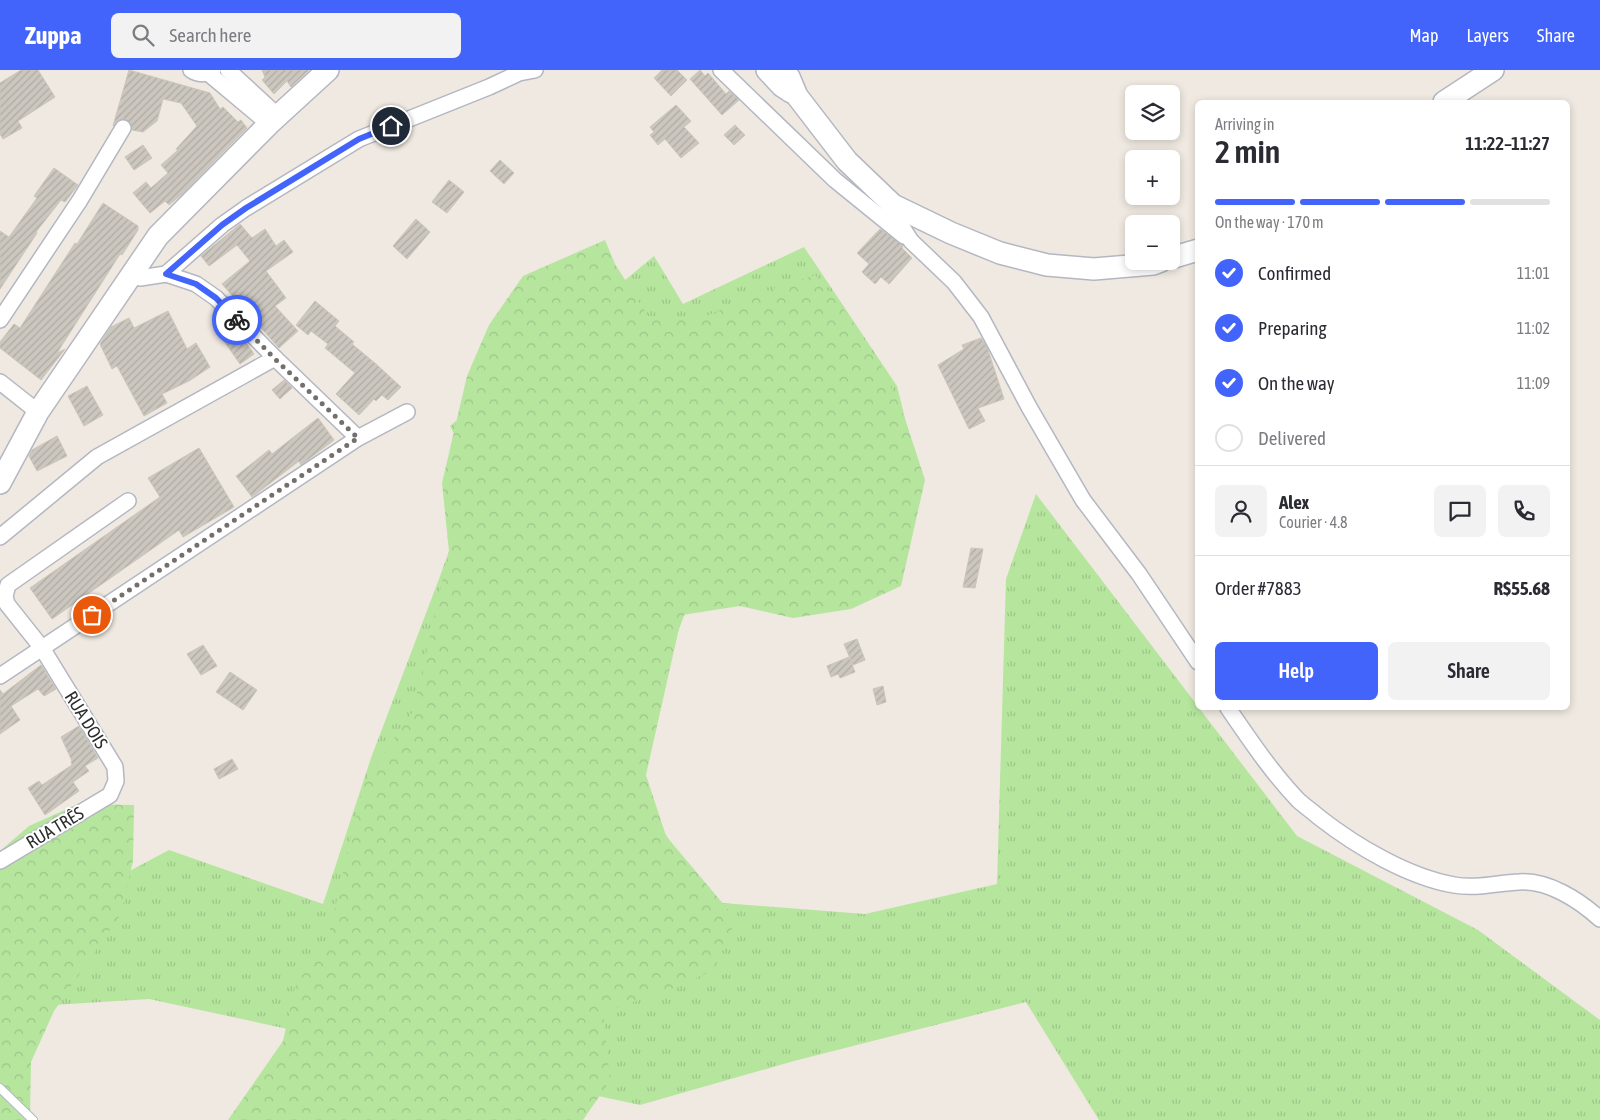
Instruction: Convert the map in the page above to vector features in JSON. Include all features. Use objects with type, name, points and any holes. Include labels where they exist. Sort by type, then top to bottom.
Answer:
[{"type":"main road","points":[[0,483],[38,412],[158,236],[273,120],[328,70]]},
{"type":"main road","points":[[767,70],[782,86],[797,96]]},
{"type":"main road","points":[[1447,100],[1493,70]]},
{"type":"main road","points":[[786,72],[797,96],[847,162],[893,205],[1000,253],[1047,265],[1094,269],[1125,266]]},
{"type":"main road","points":[[1180,255],[1195,251]]},
{"type":"street","points":[[191,70],[199,74],[210,72],[273,120]]},
{"type":"street","points":[[228,70],[273,120]]},
{"type":"street","points":[[166,274],[222,225],[246,208],[359,139],[490,87],[519,73],[535,70]]},
{"type":"street","points":[[721,70],[835,180],[911,241],[954,282],[982,317],[1029,407],[1083,500],[1139,574],[1195,658]]},
{"type":"street","points":[[0,320],[4,304],[80,200],[123,128]]},
{"type":"street","points":[[893,205],[899,222],[911,241]]},
{"type":"street","points":[[141,259],[140,278],[166,274],[196,284],[216,298],[274,358],[358,438]]},
{"type":"street","points":[[0,537],[97,457],[274,358]]},
{"type":"street","points":[[0,382],[38,412]]},
{"type":"street","points":[[0,676],[358,438],[407,412]]},
{"type":"street","name":"RUA DOIS","points":[[110,795],[116,781],[115,767],[42,648],[7,604],[5,596],[8,585],[128,500]]},
{"type":"street","points":[[1229,710],[1273,772],[1301,802],[1334,829],[1379,857],[1421,876],[1470,888],[1521,882],[1542,885],[1558,891],[1600,918]]},
{"type":"street","name":"RUA TRÊS","points":[[0,861],[110,795]]},
{"type":"lane","points":[[0,1088],[33,1120]]},
{"type":"green space","points":[[605,240],[615,264],[648,316],[704,317],[754,295],[815,275],[850,317],[883,369],[905,419],[925,480],[901,586],[851,609],[793,618],[740,606],[682,615],[646,775],[666,836],[736,919],[714,970],[664,992],[603,1012],[610,1081],[583,1120],[228,1120],[283,1041],[295,987],[328,939],[363,784],[413,711],[449,551],[442,483],[467,376],[489,325],[523,276]]},
{"type":"green space","points":[[804,247],[897,386],[916,463],[693,591],[626,774],[710,902],[865,914],[997,884],[1006,579],[1036,494],[1195,702],[1195,710],[1201,710],[1297,836],[1478,930],[1600,1020],[1600,1120],[1099,1120],[1026,1002],[794,1061],[640,1105],[149,999],[5,1008],[0,940],[169,850],[323,904],[371,758],[476,476],[450,426],[654,256],[683,304]]},
{"type":"green space","points":[[78,804],[134,805],[133,861],[121,914],[54,1011],[31,1062],[31,1120],[0,1120],[0,851],[29,826]]},
{"type":"building","points":[[21,70],[38,70],[55,97],[18,121],[22,128],[3,139],[0,134],[0,83]]},
{"type":"building","points":[[129,70],[210,93],[220,109],[223,107],[238,122],[241,120],[247,128],[181,195],[169,205],[165,201],[150,213],[133,193],[146,182],[151,188],[168,173],[161,165],[178,150],[176,149],[197,126],[181,103],[163,99],[157,121],[143,132],[132,130],[131,123],[124,119],[118,120],[113,126]]},
{"type":"building","points":[[262,70],[309,70],[291,87],[287,81],[274,94],[262,80],[265,77]]},
{"type":"building","points":[[662,70],[677,70],[687,80],[671,96],[654,78]]},
{"type":"building","points":[[700,70],[705,76],[708,73],[726,94],[729,91],[739,100],[722,115],[690,79]]},
{"type":"building","points":[[676,105],[691,121],[684,127],[699,143],[681,158],[665,139],[658,145],[650,135],[654,132],[650,127]]},
{"type":"building","points":[[735,125],[745,135],[734,145],[724,135]]},
{"type":"building","points":[[143,145],[152,158],[134,170],[125,157]]},
{"type":"building","points":[[500,160],[514,173],[504,184],[490,171]]},
{"type":"building","points":[[54,168],[78,185],[65,202],[61,200],[36,232],[0,289],[0,231],[9,237],[37,198],[34,196]]},
{"type":"building","points":[[449,180],[464,192],[447,213],[432,202]]},
{"type":"building","points":[[103,203],[138,226],[138,230],[122,255],[120,254],[57,353],[65,349],[41,380],[0,348],[0,342],[14,324],[20,328]]},
{"type":"building","points":[[416,219],[430,232],[407,259],[393,246]]},
{"type":"building","points":[[240,224],[252,238],[265,229],[276,246],[284,240],[293,252],[266,271],[286,298],[275,306],[298,331],[279,348],[222,284],[250,261],[237,245],[209,266],[201,256]]},
{"type":"building","points":[[880,229],[903,245],[902,248],[912,258],[889,284],[881,277],[875,284],[862,272],[869,264],[857,253]]},
{"type":"building","points":[[315,301],[339,321],[335,326],[354,342],[352,344],[401,387],[388,400],[382,395],[376,401],[374,399],[359,415],[336,394],[355,373],[325,348],[328,344],[311,331],[308,335],[296,325]]},
{"type":"building","points":[[168,311],[187,349],[196,343],[210,367],[189,381],[162,394],[167,403],[144,416],[117,366],[112,369],[100,344],[111,327],[129,318],[134,328]]},
{"type":"building","points":[[225,321],[245,341],[254,354],[240,364],[215,328]]},
{"type":"building","points":[[981,338],[987,347],[1004,399],[978,408],[985,421],[969,429],[938,365],[964,349],[962,345]]},
{"type":"building","points":[[284,380],[292,388],[280,399],[272,390]]},
{"type":"building","points":[[87,386],[103,415],[84,426],[68,396]]},
{"type":"building","points":[[318,418],[334,440],[301,465],[299,461],[252,497],[236,476],[269,450],[272,454]]},
{"type":"building","points":[[57,436],[67,456],[37,471],[29,456],[32,450]]},
{"type":"building","points":[[199,448],[234,507],[183,537],[179,530],[52,619],[30,588],[160,497],[148,478]]},
{"type":"building","points":[[971,548],[983,549],[975,588],[963,587]]},
{"type":"building","points":[[857,639],[865,660],[853,665],[844,644]]},
{"type":"building","points":[[203,645],[217,666],[201,675],[187,654]]},
{"type":"building","points":[[849,657],[855,672],[840,678],[838,674],[831,677],[827,666]]},
{"type":"building","points":[[41,665],[56,689],[44,696],[38,689],[11,706],[20,720],[0,734],[0,690],[3,694]]},
{"type":"building","points":[[230,672],[257,690],[243,710],[216,692]]},
{"type":"building","points":[[883,686],[886,702],[877,705],[873,689]]},
{"type":"building","points":[[79,726],[98,758],[85,766],[89,771],[73,782],[79,791],[45,815],[28,788],[39,781],[42,785],[72,765],[61,737]]},
{"type":"building","points":[[232,759],[238,769],[219,779],[214,769]]},
{"type":"way so far","points":[[92,615],[358,438],[237,320]]},
{"type":"route","points":[[237,320],[216,298],[196,284],[166,274],[222,225],[246,208],[359,139],[391,126]]}]
